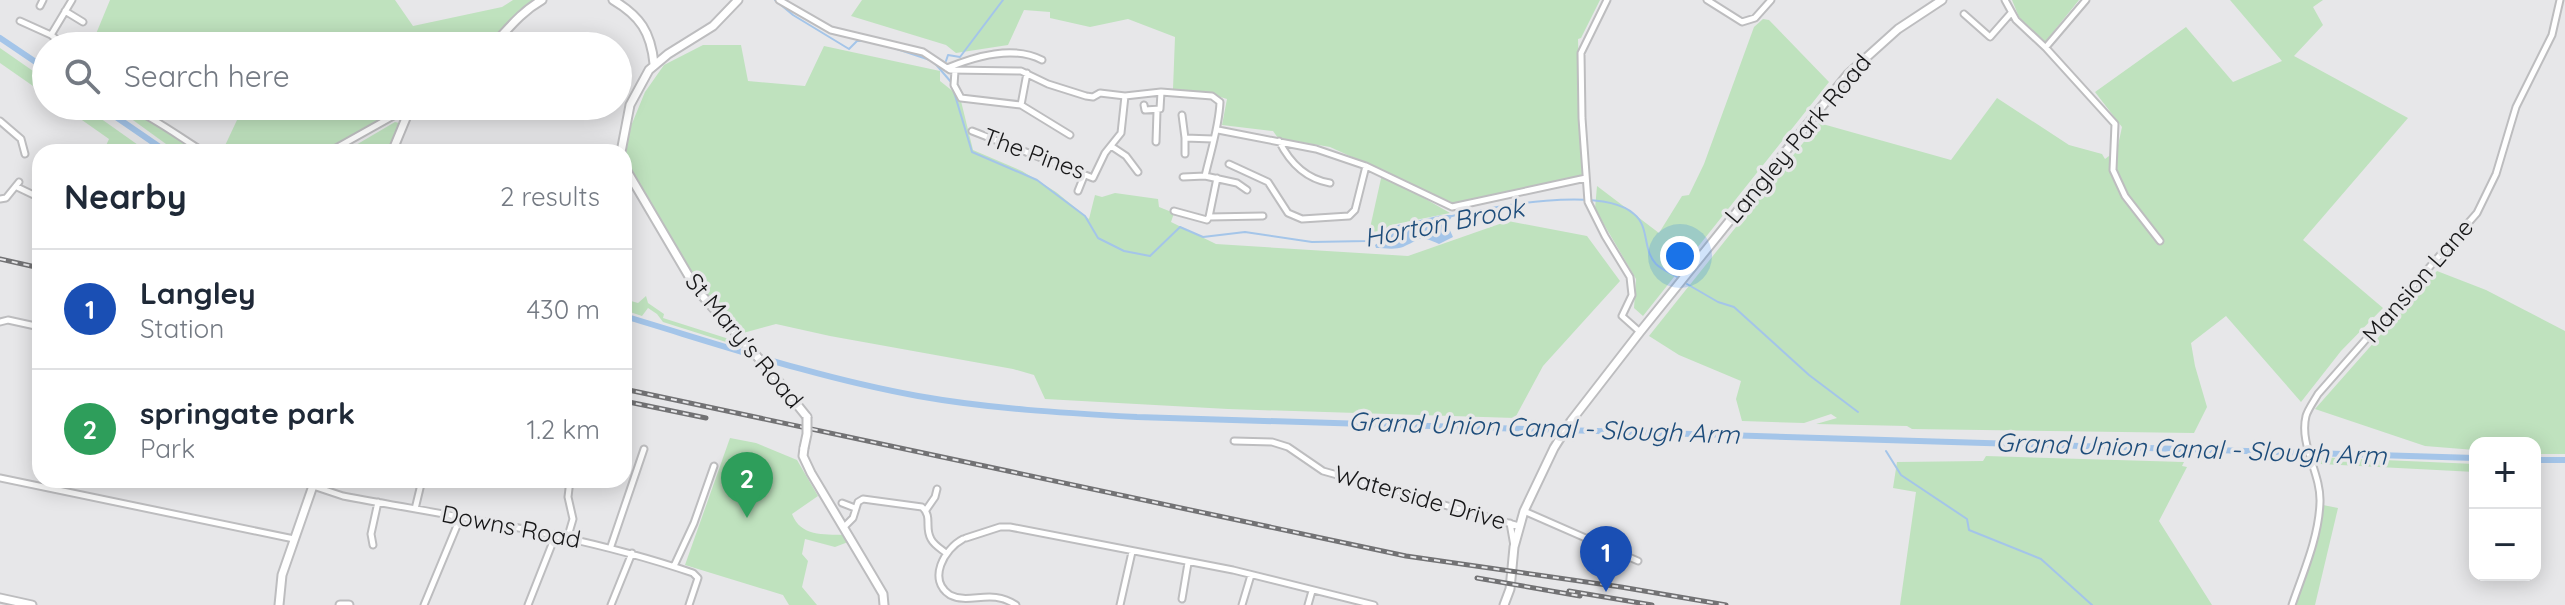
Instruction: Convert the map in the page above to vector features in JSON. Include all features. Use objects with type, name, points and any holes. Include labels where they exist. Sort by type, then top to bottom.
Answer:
[{"type":"street","points":[[504,32],[513,21],[542,0]]},
{"type":"street","points":[[613,0],[628,9],[646,28],[651,39],[654,64]]},
{"type":"street","points":[[632,102],[654,64],[713,26],[738,0]]},
{"type":"street","points":[[779,0],[831,30],[923,52],[951,70],[1021,71],[1086,96],[1161,92],[1217,99],[1220,102],[1218,130],[1205,176]]},
{"type":"street","points":[[1607,0],[1581,53],[1588,200],[1630,277],[1632,295],[1622,316],[1640,332]]},
{"type":"street","points":[[1707,0],[1742,22],[1755,18],[1771,0]]},
{"type":"street","name":"Langley Park Road","points":[[1504,605],[1510,589],[1514,524],[1524,511],[1571,421],[1848,74],[1898,29],[1942,0]]},
{"type":"street","points":[[2005,0],[2011,13],[2115,124],[2113,170],[2125,196],[2160,241]]},
{"type":"street","points":[[2046,47],[2086,0]]},
{"type":"street","name":"Mansion Lane","points":[[2292,605],[2319,518],[2320,488],[2308,446],[2306,415],[2318,394],[2477,213],[2496,174],[2516,107],[2552,35],[2560,0]]},
{"type":"street","points":[[53,32],[70,1]]},
{"type":"street","points":[[65,11],[83,22]]},
{"type":"street","points":[[1964,14],[1990,37],[2011,13]]},
{"type":"street","points":[[20,21],[44,32]]},
{"type":"street","points":[[951,70],[972,58],[999,54],[1026,55],[1042,60]]},
{"type":"street","points":[[951,70],[961,98],[1021,105],[1070,135]]},
{"type":"street","points":[[1021,105],[1027,73]]},
{"type":"street","points":[[1156,142],[1161,92]]},
{"type":"street","points":[[1125,96],[1121,133],[1111,146],[1126,156],[1138,172]]},
{"type":"street","points":[[1144,105],[1145,110],[1157,111]]},
{"type":"street","points":[[1182,115],[1185,154]]},
{"type":"street","points":[[155,120],[191,144]]},
{"type":"street","points":[[343,144],[386,120]]},
{"type":"street","points":[[395,144],[405,120]]},
{"type":"street","points":[[623,144],[627,120]]},
{"type":"street","points":[[0,121],[21,139],[25,154]]},
{"type":"street","points":[[1218,130],[1316,149],[1366,166],[1452,207],[1586,178]]},
{"type":"street","name":"The Pines","points":[[972,131],[1093,178],[1111,146]]},
{"type":"street","points":[[1185,138],[1213,139]]},
{"type":"street","points":[[1278,140],[1286,156],[1313,180],[1330,183]]},
{"type":"street","points":[[1229,164],[1268,182],[1288,213],[1302,219],[1349,216],[1355,210],[1366,166]]},
{"type":"street","points":[[1078,191],[1084,176]]},
{"type":"street","points":[[1183,177],[1217,178],[1237,183],[1247,190]]},
{"type":"street","points":[[1209,217],[1217,178]]},
{"type":"street","name":"St Mary's Road","points":[[632,180],[691,281],[807,417],[803,456],[878,585],[884,605]]},
{"type":"street","points":[[0,199],[6,198],[18,184],[32,193]]},
{"type":"street","points":[[1174,211],[1207,220],[1209,217],[1263,216]]},
{"type":"street","points":[[0,322],[8,320],[32,325]]},
{"type":"street","name":"Waterside Drive","points":[[1234,441],[1272,442],[1288,447],[1323,471],[1514,524]]},
{"type":"street","points":[[632,484],[644,449]]},
{"type":"street","points":[[674,566],[694,523],[714,466]]},
{"type":"street","points":[[0,478],[32,485]]},
{"type":"street","points":[[48,488],[294,539]]},
{"type":"street","points":[[279,605],[282,575],[312,488]]},
{"type":"street","name":"Downs Road","points":[[331,488],[378,502],[568,536],[674,566],[698,578],[689,605]]},
{"type":"street","points":[[415,509],[420,488]]},
{"type":"street","points":[[568,536],[573,519],[569,488]]},
{"type":"street","points":[[610,547],[630,488]]},
{"type":"street","points":[[926,510],[937,489]]},
{"type":"street","points":[[844,527],[863,499],[915,505],[926,510],[928,534],[946,553]]},
{"type":"street","points":[[373,545],[371,534],[378,502]]},
{"type":"street","points":[[842,503],[855,508]]},
{"type":"street","points":[[1524,511],[1638,561]]},
{"type":"street","points":[[424,605],[461,516]]},
{"type":"street","points":[[1016,605],[1000,597],[985,596],[958,602],[939,580],[946,553],[967,538],[1000,527],[1010,527],[1251,575],[1374,605]]},
{"type":"street","points":[[528,605],[556,534]]},
{"type":"street","points":[[1120,605],[1132,552]]},
{"type":"street","points":[[611,605],[632,553]]},
{"type":"street","points":[[1182,599],[1188,563]]},
{"type":"street","points":[[1242,605],[1251,575]]},
{"type":"street","points":[[1308,605],[1312,591]]},
{"type":"street","points":[[0,598],[32,605]]},
{"type":"street","points":[[340,605],[349,605]]},
{"type":"green space","points":[[110,0],[395,0],[413,26],[502,7],[513,0],[536,0],[524,7],[502,32],[97,32]]},
{"type":"green space","points":[[862,0],[1600,0],[1578,39],[1582,176],[1453,203],[1330,147],[1278,138],[1273,131],[1222,125],[1227,99],[1204,92],[1173,89],[1175,37],[1128,19],[1090,27],[1050,18],[1050,12],[1024,10],[1008,45],[956,53],[946,45],[851,16]]},
{"type":"green space","points":[[2012,0],[2079,0],[2045,42],[2019,17]]},
{"type":"green space","points":[[2230,0],[2323,0],[2313,7],[2323,25],[2294,56],[2408,118],[2303,240],[2383,308],[2341,351],[2301,402],[2226,316],[2191,343],[2207,407],[2194,433],[1912,429],[1907,426],[1816,424],[1837,418],[1831,414],[1804,423],[1742,421],[1736,399],[1741,381],[1679,355],[1649,336],[1819,123],[1951,160],[1997,98],[2069,145],[2102,154],[2105,159],[2117,150],[2122,127],[2095,92],[2186,27],[2233,82],[2282,61]]},
{"type":"green space","points":[[1763,19],[1769,20],[1829,82],[1643,316],[1634,308],[1636,279],[1595,209],[1597,186],[1659,233],[1682,196],[1689,195],[1704,164],[1754,27]]},
{"type":"green space","points":[[703,45],[741,45],[748,81],[805,86],[824,46],[940,71],[940,81],[960,97],[973,150],[1022,171],[1056,192],[1089,219],[1095,195],[1102,197],[1115,193],[1158,199],[1159,207],[1174,213],[1171,222],[1216,244],[1408,256],[1508,221],[1587,236],[1620,281],[1543,366],[1515,418],[1228,409],[1045,399],[1034,375],[1013,369],[776,324],[743,333],[700,287],[632,171],[632,144],[628,144],[631,126],[645,92],[664,65]]},
{"type":"green space","points":[[0,48],[32,70],[32,85],[0,63]]},
{"type":"green space","points":[[82,120],[103,120],[137,144],[107,144],[109,139]]},
{"type":"green space","points":[[133,120],[148,120],[191,144],[166,144]]},
{"type":"green space","points":[[237,120],[381,120],[340,144],[226,144]]},
{"type":"green space","points":[[395,122],[399,123],[392,144],[358,144]]},
{"type":"green space","points":[[1382,174],[1450,213],[1391,225],[1374,239],[1368,237]]},
{"type":"green space","points":[[2437,271],[2486,290],[2565,331],[2565,454],[2541,454],[2541,437],[2469,437],[2469,450],[2425,446],[2315,409]]},
{"type":"green space","points":[[646,296],[648,303],[664,314],[663,318],[729,339],[745,348],[663,322],[648,308],[642,316],[632,313],[632,301],[638,303]]},
{"type":"green space","points":[[730,438],[756,443],[797,460],[818,496],[792,514],[796,521],[814,533],[844,535],[848,542],[835,547],[805,539],[802,554],[808,561],[802,587],[817,605],[789,605],[783,595],[685,565]]},
{"type":"green space","points":[[1986,456],[2184,462],[2182,466],[2187,467],[2159,521],[2212,605],[1900,605],[1916,492],[1893,488],[1897,462],[1983,461]]},
{"type":"green space","points":[[2315,457],[2469,464],[2469,472],[2321,464]]},
{"type":"green space","points":[[2323,505],[2338,508],[2315,605],[2294,605],[2319,528]]},
{"type":"water","points":[[1453,215],[1447,224],[1453,237],[1439,244],[1421,239],[1400,248],[1376,248],[1375,245],[1393,226]]},
{"type":"waterway","name":"Horton Brook","points":[[775,0],[793,15],[849,49],[857,41],[867,41]]},
{"type":"waterway","points":[[946,61],[948,55],[960,57],[1003,0]]},
{"type":"waterway","name":"Grand Union Canal - Slough Arm","points":[[0,38],[32,60]]},
{"type":"waterway","name":"Horton Brook","points":[[885,45],[933,61],[951,82],[972,152],[1037,180],[1085,216],[1098,238],[1124,251],[1150,256],[1180,227],[1203,237],[1245,232],[1312,242],[1367,241],[1389,231]]},
{"type":"waterway","name":"Grand Union Canal - Slough Arm","points":[[120,120],[155,144]]},
{"type":"waterway","name":"Horton Brook","points":[[1452,216],[1546,201],[1598,201],[1619,205],[1639,219],[1656,264],[1677,277]]},
{"type":"waterway","name":"Horton Brook","points":[[1687,284],[1718,302],[1734,307],[1809,375],[1858,412]]},
{"type":"waterway","name":"Grand Union Canal - Slough Arm","points":[[632,318],[881,389],[973,404],[1055,412],[2469,458]]},
{"type":"waterway","name":"Horton Brook","points":[[1886,451],[1901,475],[1967,519],[1969,530],[2041,559],[2092,605]]},
{"type":"waterway","name":"Grand Union Canal - Slough Arm","points":[[2541,460],[2565,460]]},
{"type":"railway","points":[[0,259],[32,266]]},
{"type":"railway","points":[[632,391],[1406,556],[1726,605]]},
{"type":"railway","points":[[632,403],[706,418]]},
{"type":"railway","points":[[1477,578],[1580,596]]},
{"type":"railway","points":[[1569,591],[1652,605]]},
{"type":"place","name":"springate park","points":[[747,518]]},
{"type":"place","name":"Langley","points":[[1606,592]]}]
